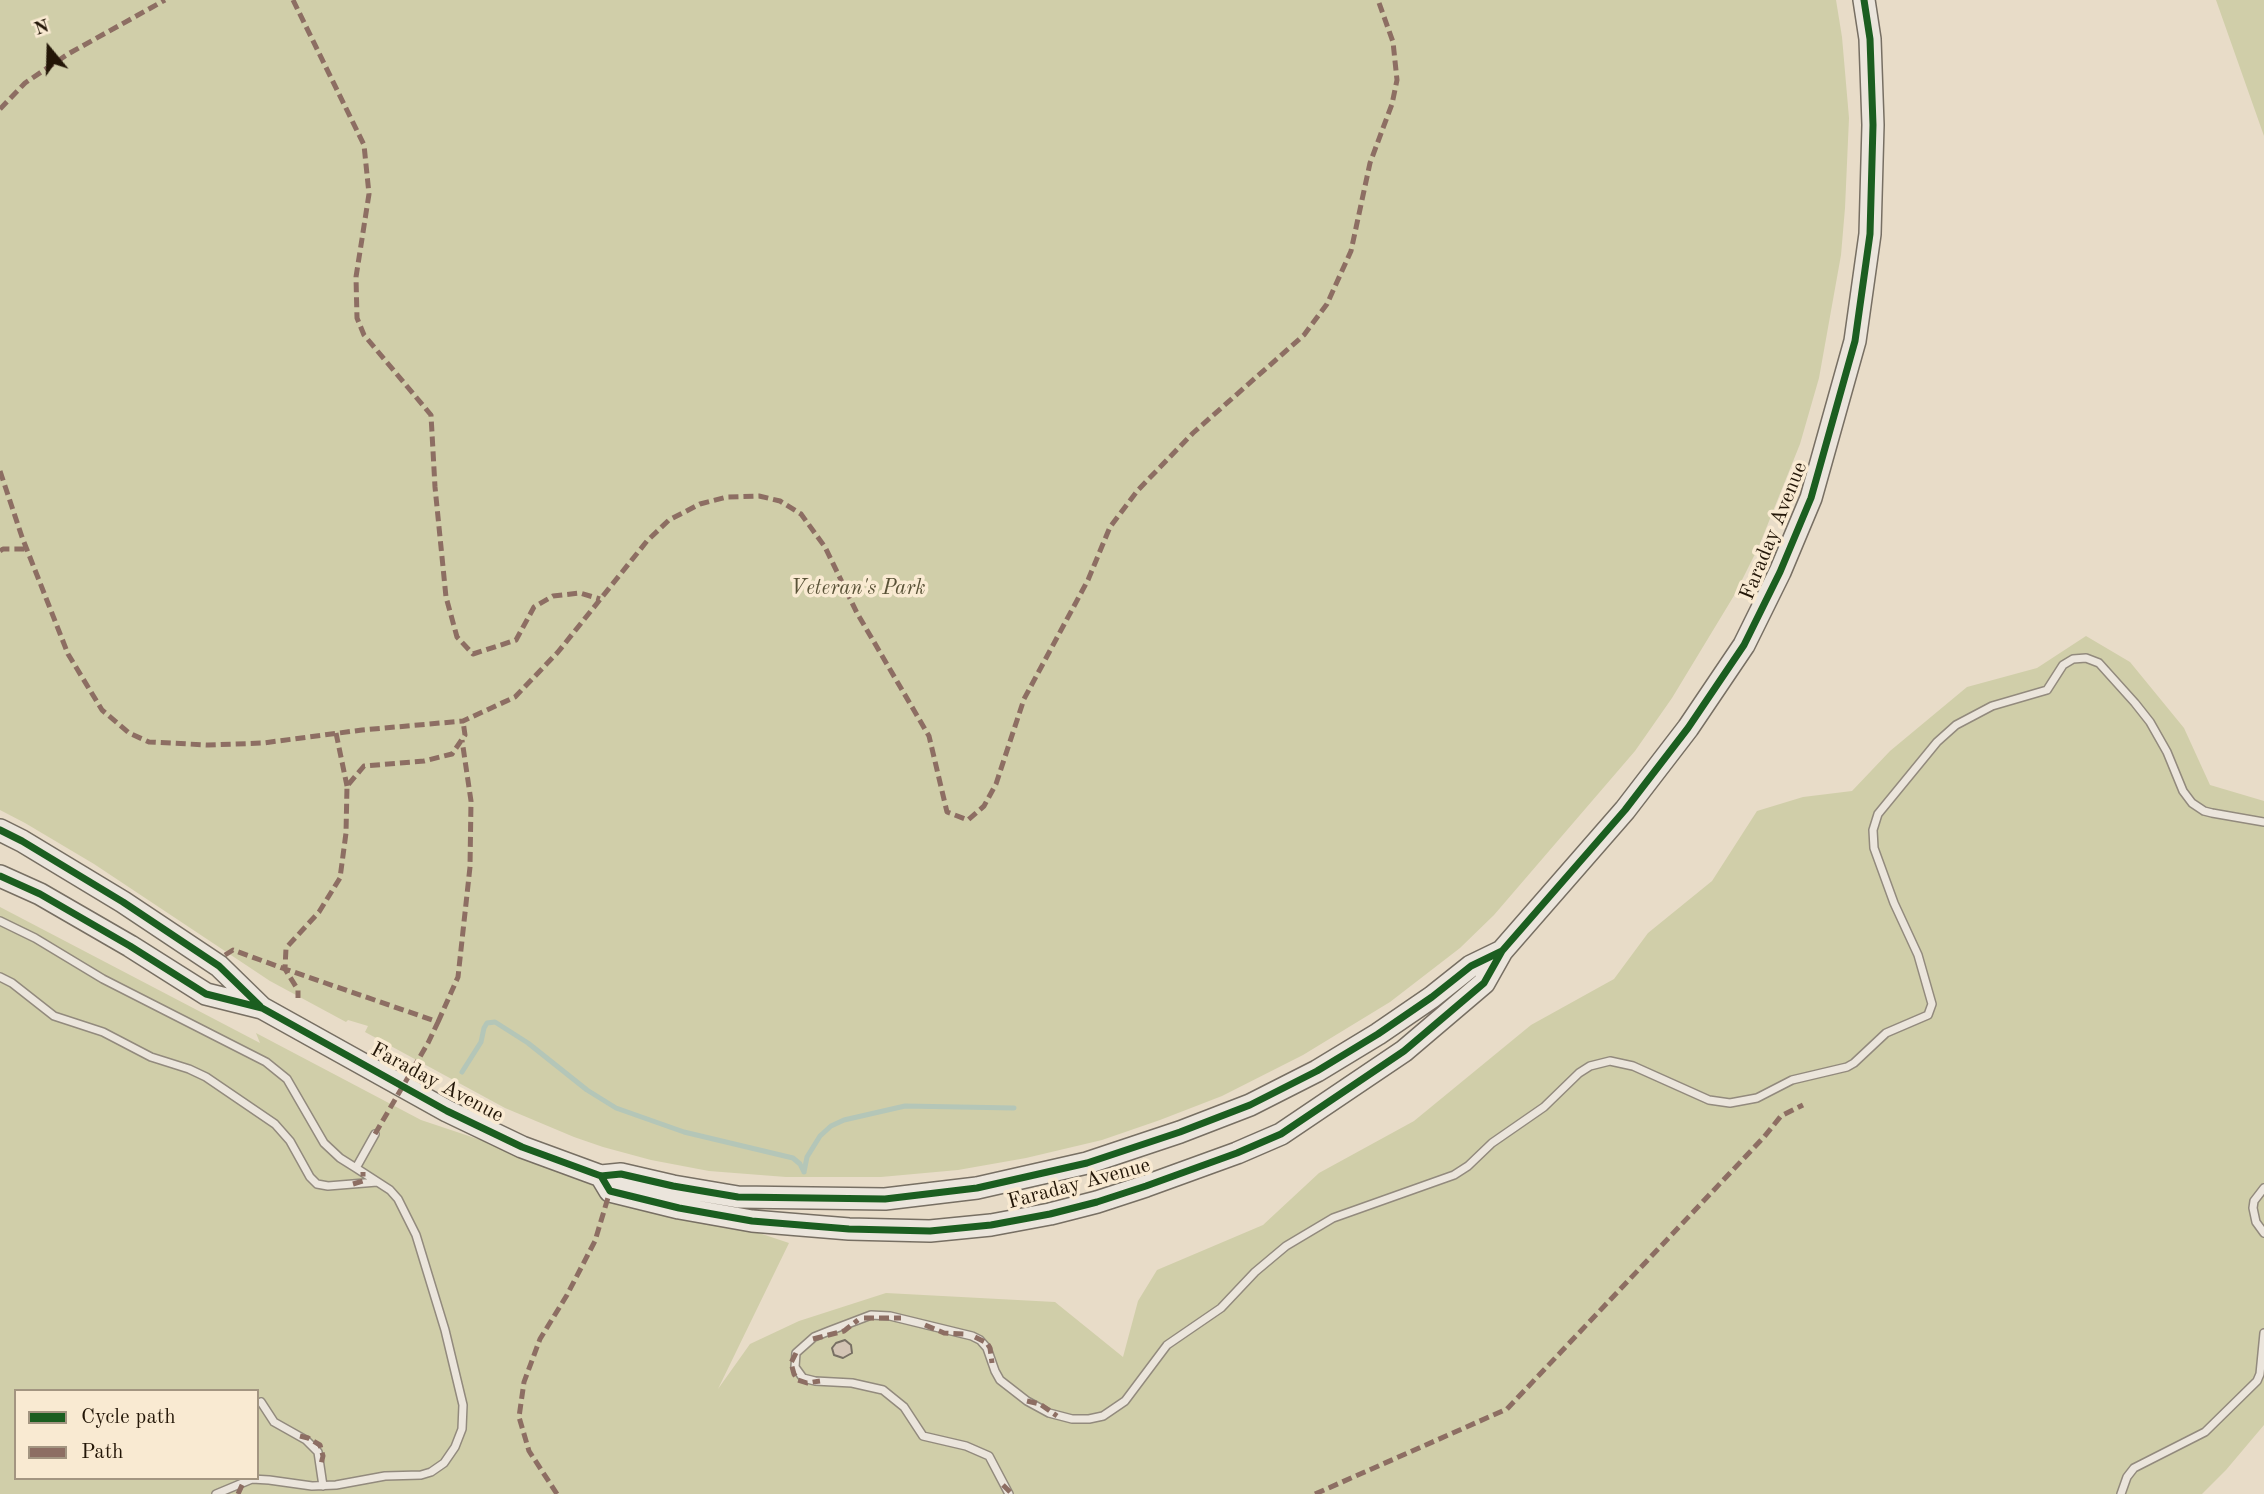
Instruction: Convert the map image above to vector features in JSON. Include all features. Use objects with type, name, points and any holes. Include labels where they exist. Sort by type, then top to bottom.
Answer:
[{"type":"main road","name":"Faraday Avenue","points":[[601,1176],[610,1191],[679,1208],[752,1221],[849,1229],[930,1231],[991,1225],[1050,1214],[1146,1186],[1237,1153],[1281,1133],[1413,1044],[1484,983],[1502,951],[1625,810],[1688,728],[1744,645],[1780,572],[1811,498],[1855,341],[1870,234],[1873,125],[1870,39],[1864,0]]},
{"type":"main road","name":"Faraday Avenue","points":[[0,830],[122,902],[219,966],[262,1008]]},
{"type":"main road","name":"Faraday Avenue","points":[[0,876],[40,894],[206,994],[262,1008],[447,1111],[522,1146],[601,1176],[621,1174],[738,1197],[885,1199],[977,1188],[1087,1163],[1239,1109],[1317,1071],[1400,1019],[1471,966],[1502,951]]},
{"type":"lane","points":[[1009,1494],[989,1456],[966,1446],[923,1436],[900,1403],[876,1387],[803,1378],[794,1367],[796,1353],[814,1338],[830,1331],[871,1315],[890,1316],[980,1340],[987,1349],[1000,1380],[1041,1409],[1072,1419],[1103,1416],[1125,1401],[1167,1345],[1221,1308],[1255,1272],[1286,1246],[1325,1221],[1454,1175],[1468,1166],[1492,1143],[1544,1107],[1590,1066],[1610,1061],[1624,1063],[1709,1100],[1730,1104],[1757,1098],[1802,1077],[1847,1067],[1886,1033],[1928,1015],[1932,1004],[1919,955],[1894,903],[1874,848],[1873,830],[1878,814],[1937,742],[1956,725],[1992,706],[2047,690],[2063,665],[2073,659],[2086,658],[2099,663],[2135,703],[2163,744],[2173,762],[2183,791],[2192,803],[2204,811],[2264,822]]},
{"type":"lane","points":[[0,922],[35,938],[103,979],[266,1062],[287,1079],[324,1143],[340,1158],[378,1182],[398,1199],[416,1235],[463,1405],[462,1429],[450,1457],[431,1472],[421,1475],[385,1476],[323,1486],[259,1480]]},
{"type":"lane","points":[[0,977],[54,1016],[103,1032],[151,1057],[206,1077],[275,1124],[290,1141],[306,1171],[317,1184],[328,1186],[378,1182]]},
{"type":"lane","points":[[356,1168],[375,1134]]},
{"type":"lane","points":[[2264,1188],[2254,1201],[2253,1208],[2256,1222],[2264,1233]]},
{"type":"lane","points":[[2121,1494],[2127,1477],[2134,1468],[2205,1432],[2257,1381],[2264,1334]]},
{"type":"lane","points":[[261,1402],[274,1422],[306,1440],[318,1452],[323,1486]]},
{"type":"lane","points":[[216,1494],[249,1480]]},
{"type":"green space","name":"Veteran's Park","points":[[0,0],[1836,0],[1849,118],[1841,255],[1819,378],[1800,444],[1759,546],[1735,594],[1672,698],[1635,751],[1494,915],[1460,948],[1390,1002],[1303,1055],[1222,1096],[1102,1140],[1026,1158],[958,1170],[881,1177],[786,1177],[709,1171],[603,1147],[505,1108],[365,1032],[368,1026],[348,1020],[346,1022],[270,981],[94,864],[0,810]]},
{"type":"green space","points":[[2216,0],[2264,0],[2264,136]]},
{"type":"green space","points":[[2086,636],[2130,662],[2184,728],[2210,785],[2264,801],[2264,1425],[2202,1494],[0,1494],[0,907],[260,1043],[256,1033],[421,1120],[789,1243],[718,1389],[750,1344],[799,1321],[886,1293],[1055,1302],[1123,1357],[1138,1301],[1157,1270],[1263,1225],[1319,1173],[1414,1121],[1531,1025],[1614,979],[1648,933],[1712,881],[1757,811],[1803,797],[1852,791],[1890,751],[1967,687],[2037,668]]},
{"type":"building","points":[[845,1340],[851,1345],[852,1353],[843,1358],[834,1355],[832,1348],[836,1343]]},
{"type":"waterway","points":[[462,1072],[481,1042],[487,1023],[495,1022],[528,1043],[587,1090],[616,1108],[684,1132],[793,1158],[804,1172]]},
{"type":"waterway","points":[[804,1172],[807,1157],[820,1136],[831,1126],[844,1120],[905,1106],[1014,1108]]},
{"type":"marked path","points":[[0,109],[25,83],[68,54],[165,0]]},
{"type":"marked path","points":[[293,0],[364,145],[369,194],[356,277],[357,318],[364,335],[431,415],[446,597],[457,637],[473,654],[516,640],[534,607],[553,596],[580,593],[600,599]]},
{"type":"marked path","points":[[0,471],[22,537],[68,654],[102,710],[129,733],[149,742],[208,745],[263,743],[463,721],[515,697],[558,652],[647,541],[669,520],[700,504],[727,497],[759,496],[780,501],[801,514],[825,547],[857,613],[929,736],[947,812],[968,820],[984,806],[996,784],[1024,699],[1088,580],[1110,527],[1138,490],[1193,433],[1304,335],[1327,304],[1351,251],[1370,163],[1392,104],[1397,80],[1393,42],[1378,0]]},
{"type":"marked path","points":[[0,551],[26,549]]},
{"type":"marked path","points":[[375,1134],[438,1022],[285,969],[286,948],[319,912],[340,878],[346,833],[347,786],[364,766],[424,761],[452,754],[465,735],[463,721]]},
{"type":"marked path","points":[[336,733],[347,786]]},
{"type":"marked path","points":[[438,1022],[458,977],[470,867],[471,801],[462,740]]},
{"type":"marked path","points":[[225,955],[233,950],[285,969],[298,990],[298,998]]},
{"type":"marked path","points":[[1315,1494],[1507,1409],[1781,1116],[1803,1105]]},
{"type":"marked path","points":[[353,1184],[363,1181],[363,1172]]},
{"type":"marked path","points":[[557,1494],[529,1451],[519,1417],[524,1382],[540,1339],[595,1241],[610,1191]]},
{"type":"marked path","points":[[864,1318],[901,1318]]},
{"type":"marked path","points":[[813,1339],[844,1331],[858,1320]]},
{"type":"marked path","points":[[925,1325],[944,1333],[964,1334]]},
{"type":"marked path","points":[[975,1337],[987,1343],[992,1363]]},
{"type":"marked path","points":[[796,1353],[791,1363],[798,1380],[807,1383],[820,1381]]},
{"type":"marked path","points":[[1027,1401],[1040,1404],[1057,1416]]},
{"type":"marked path","points":[[300,1436],[320,1445],[323,1456],[321,1464]]},
{"type":"marked path","points":[[238,1494],[243,1483]]},
{"type":"marked path","points":[[1003,1485],[1012,1494]]},
{"type":"cycle path","points":[[601,1176],[610,1191],[679,1208],[752,1221],[849,1229],[930,1231],[991,1225],[1050,1214],[1146,1186],[1281,1134],[1404,1051],[1484,983],[1502,951],[1625,810],[1688,728],[1744,645],[1780,572],[1811,498],[1855,341],[1870,234],[1873,125],[1870,39],[1864,0]]},
{"type":"cycle path","points":[[0,830],[123,902],[219,966],[260,1006]]},
{"type":"cycle path","points":[[0,876],[40,894],[206,994],[262,1008],[447,1111],[522,1147],[601,1176],[621,1174],[738,1197],[885,1199],[977,1188],[1087,1163],[1250,1105],[1317,1071],[1378,1034],[1471,966],[1502,951]]}]
